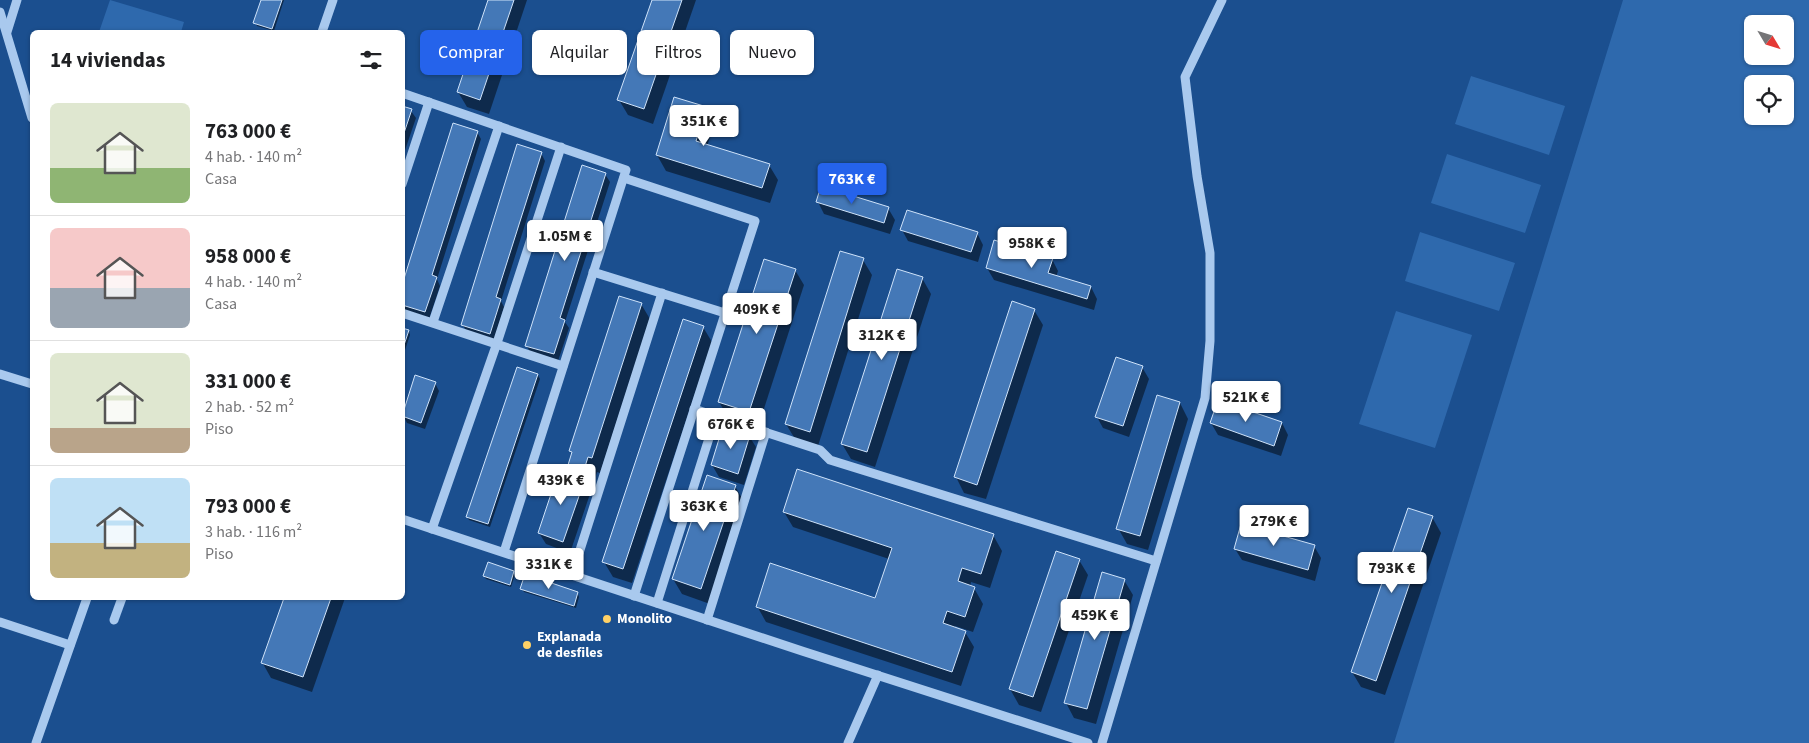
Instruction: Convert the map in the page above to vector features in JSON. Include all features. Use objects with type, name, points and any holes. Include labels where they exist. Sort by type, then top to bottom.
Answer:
[{"type":"street","points":[[6,32],[17,0]]},
{"type":"street","points":[[323,30],[333,0]]},
{"type":"street","points":[[1102,743],[1205,398],[1210,341],[1210,253],[1197,176],[1185,78],[1222,0]]},
{"type":"street","points":[[0,12],[30,111]]},
{"type":"street","points":[[405,94],[626,170],[504,552]]},
{"type":"street","points":[[405,175],[429,102]]},
{"type":"street","points":[[433,322],[499,126]]},
{"type":"street","points":[[432,529],[497,343],[561,147]]},
{"type":"street","points":[[624,178],[755,221],[634,596]]},
{"type":"street","points":[[593,272],[725,313]]},
{"type":"street","points":[[572,575],[662,293]]},
{"type":"street","points":[[405,313],[563,366]]},
{"type":"street","points":[[0,374],[30,383]]},
{"type":"street","points":[[694,409],[820,450],[830,460],[1156,561]]},
{"type":"street","points":[[657,603],[716,416]]},
{"type":"street","points":[[707,620],[766,432]]},
{"type":"street","points":[[405,520],[1088,743]]},
{"type":"street","points":[[36,743],[86,600]]},
{"type":"street","points":[[114,620],[121,600]]},
{"type":"street","points":[[0,622],[70,645]]},
{"type":"street","points":[[848,743],[878,675]]},
{"type":"shaded area","points":[[110,0],[184,22],[182,30],[100,30]]},
{"type":"shaded area","points":[[1623,0],[1809,0],[1809,743],[1394,743]]},
{"type":"shaded area","points":[[1471,76],[1565,106],[1549,155],[1455,124]]},
{"type":"shaded area","points":[[1447,154],[1541,185],[1525,233],[1431,203]]},
{"type":"shaded area","points":[[1420,232],[1515,263],[1499,311],[1405,281]]},
{"type":"shaded area","points":[[1396,311],[1472,335],[1435,448],[1359,424]]},
{"type":"building","points":[[261,0],[282,0],[272,29],[253,23]]},
{"type":"building","points":[[488,0],[514,0],[504,30],[478,30]]},
{"type":"building","points":[[652,0],[682,0],[672,30],[642,30]]},
{"type":"building","points":[[637,43],[637,75],[656,75],[644,109],[617,100]]},
{"type":"building","points":[[463,75],[488,75],[480,100],[457,92]]},
{"type":"building","points":[[674,97],[707,107],[696,141],[770,164],[762,188],[656,155]]},
{"type":"building","points":[[405,107],[412,109],[405,130]]},
{"type":"building","points":[[453,123],[478,131],[432,275],[437,277],[425,312],[405,306],[405,275]]},
{"type":"building","points":[[517,144],[542,152],[496,297],[501,299],[490,334],[461,325]]},
{"type":"building","points":[[582,165],[606,173],[560,318],[565,320],[554,354],[525,346]]},
{"type":"building","points":[[821,186],[889,207],[884,223],[816,202]]},
{"type":"building","points":[[907,210],[978,232],[971,252],[900,230]]},
{"type":"building","points":[[994,240],[1053,258],[1048,273],[1091,286],[1087,299],[986,268]]},
{"type":"building","points":[[840,251],[864,258],[810,432],[785,424]]},
{"type":"building","points":[[764,259],[796,269],[749,412],[718,402]]},
{"type":"building","points":[[897,269],[923,277],[867,452],[841,444]]},
{"type":"building","points":[[619,296],[642,303],[592,458],[588,457],[584,470],[568,465],[572,452],[569,451]]},
{"type":"building","points":[[1012,301],[1035,309],[977,485],[954,477]]},
{"type":"building","points":[[683,319],[704,326],[623,569],[602,562]]},
{"type":"building","points":[[405,329],[409,330],[405,342]]},
{"type":"building","points":[[1116,357],[1143,366],[1123,426],[1095,417]]},
{"type":"building","points":[[517,367],[538,374],[488,524],[466,517]]},
{"type":"building","points":[[415,375],[436,382],[421,423],[405,417],[405,407]]},
{"type":"building","points":[[1157,395],[1180,402],[1140,536],[1116,529]]},
{"type":"building","points":[[1218,400],[1282,422],[1274,446],[1210,423]]},
{"type":"building","points":[[723,426],[750,435],[738,474],[711,465]]},
{"type":"building","points":[[797,469],[994,534],[981,574],[962,568],[958,581],[975,587],[965,617],[947,611],[943,623],[966,631],[952,672],[756,607],[770,563],[875,598],[892,548],[783,512]]},
{"type":"building","points":[[559,470],[585,479],[563,542],[538,533]]},
{"type":"building","points":[[707,475],[736,485],[701,589],[672,579]]},
{"type":"building","points":[[1408,508],[1433,516],[1376,681],[1351,672]]},
{"type":"building","points":[[1241,524],[1315,545],[1308,570],[1234,549]]},
{"type":"building","points":[[1056,551],[1080,559],[1033,697],[1009,689]]},
{"type":"building","points":[[488,562],[514,571],[510,585],[483,576]]},
{"type":"building","points":[[1102,572],[1125,579],[1087,709],[1064,703]]},
{"type":"building","points":[[525,574],[578,592],[574,606],[520,589]]},
{"type":"building","points":[[283,600],[330,600],[303,677],[261,663]]},
{"type":"place","name":"Monolito","points":[[607,619]]},
{"type":"place","name":"Explanada de desfiles","points":[[527,645]]}]
